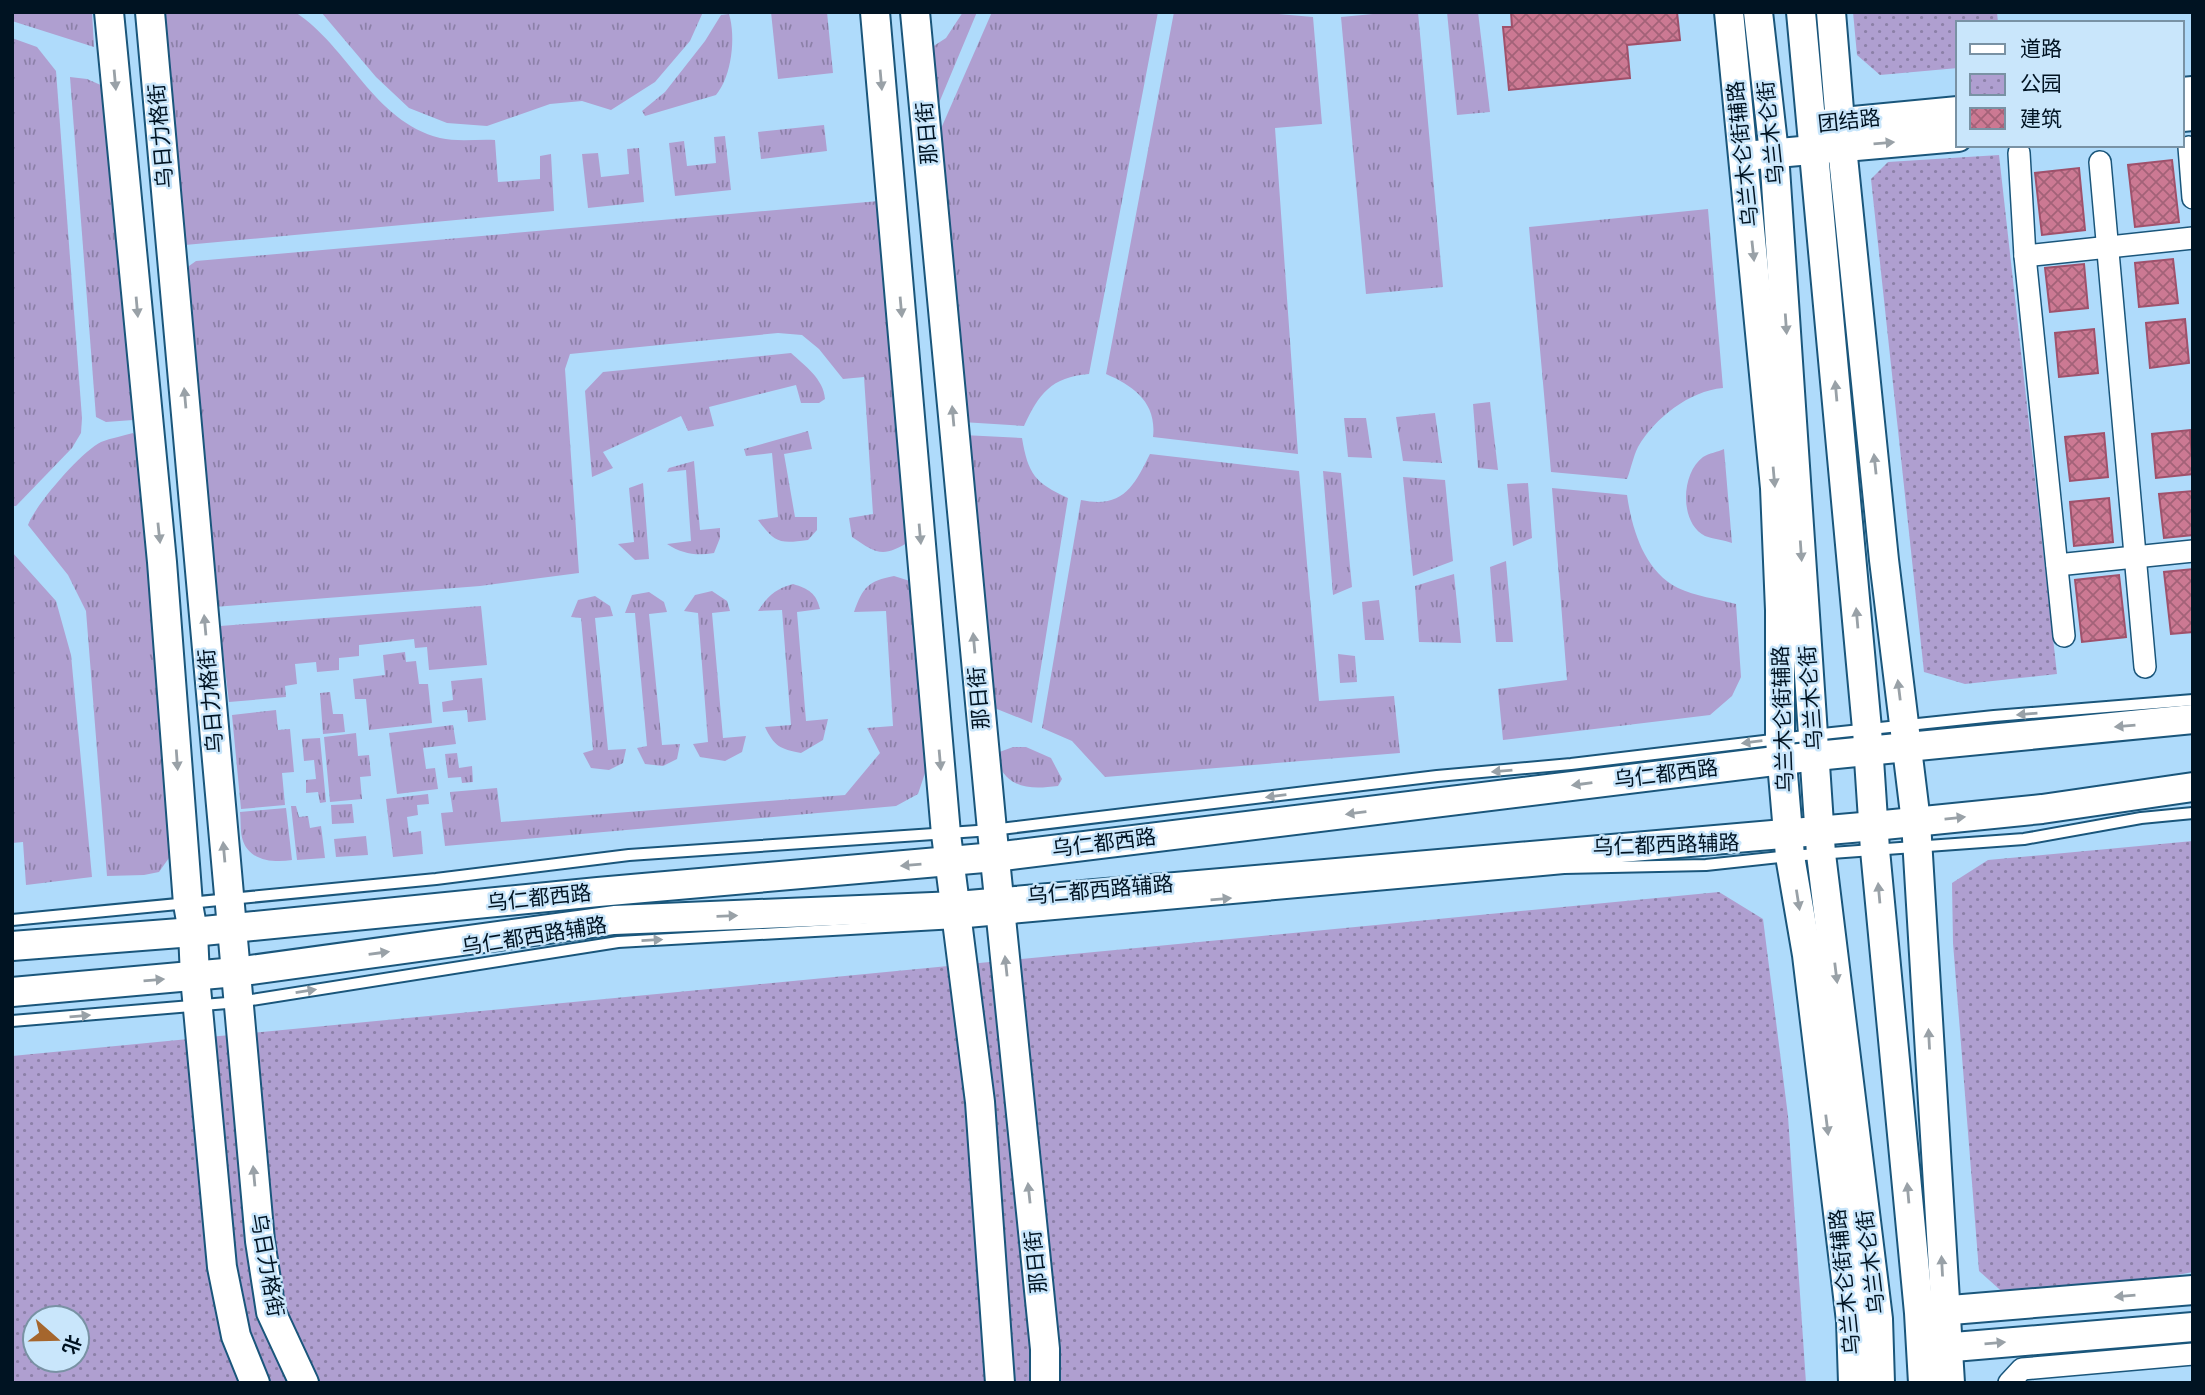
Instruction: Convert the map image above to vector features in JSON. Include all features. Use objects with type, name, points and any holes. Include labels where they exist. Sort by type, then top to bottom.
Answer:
[{"type":"street","name":"乌日力格街","points":[[109,12],[162,562],[188,904],[193,932],[222,1267],[236,1336],[255,1383]]},
{"type":"street","name":"乌日力格街","points":[[150,12],[260,1241],[271,1312],[304,1383]]},
{"type":"street","name":"那日街","points":[[875,12],[949,847],[980,1102],[1000,1383]]},
{"type":"street","name":"那日街","points":[[915,12],[993,843],[1045,1349],[1045,1383]]},
{"type":"street","name":"乌兰木仑街辅路","points":[[1729,12],[1775,488],[1780,610],[1781,750],[1790,844],[1864,1320]]},
{"type":"street","name":"乌兰木仑街","points":[[1758,12],[1773,141],[1821,842],[1864,1320],[1862,1364],[1881,1383]]},
{"type":"street","name":"乌兰木仑街","points":[[1801,12],[1875,838],[1932,1312]]},
{"type":"street","points":[[1831,12],[1884,560],[1917,834],[1932,1312],[1935,1348],[1950,1383]]},
{"type":"street","name":"团结路","points":[[1741,144],[1841,134],[1956,111]]},
{"type":"street","points":[[1841,134],[1956,137]]},
{"type":"street","points":[[2189,147],[2193,198]]},
{"type":"street","points":[[2019,153],[2025,256],[2064,636]]},
{"type":"street","points":[[2100,162],[2145,667]]},
{"type":"street","points":[[2025,256],[2193,238]]},
{"type":"street","points":[[2057,565],[2193,551]]},
{"type":"street","name":"乌仁都西路","points":[[12,946],[233,928],[993,843],[1814,745],[1905,736],[2193,719]]},
{"type":"street","name":"乌仁都西路","points":[[12,992],[195,977],[614,920],[957,915],[1584,850],[1790,844],[1875,838],[1917,834],[2042,809],[2193,787]]},
{"type":"street","points":[[1864,1320],[2193,1290]]},
{"type":"street","points":[[2009,1383],[2022,1369],[2193,1326]]},
{"type":"street","points":[[1862,1364],[1935,1348],[2121,1346],[2193,1353]]},
{"type":"street","points":[[1923,1383],[1935,1348]]},
{"type":"lane","points":[[1905,736],[1994,716],[2193,700]]},
{"type":"lane","points":[[1917,834],[2024,839],[2141,818],[2193,813]]},
{"type":"lane","points":[[12,919],[436,879],[629,855],[949,847]]},
{"type":"lane","name":"乌仁都西路辅路","points":[[12,1021],[239,1002],[618,942],[957,915]]},
{"type":"green space","points":[[12,12],[92,12],[94,47],[12,21]]},
{"type":"green space","points":[[162,12],[295,12],[331,44],[379,100],[417,129],[447,139],[495,140],[498,182],[540,179],[540,156],[551,154],[554,211],[185,245]]},
{"type":"green space","points":[[321,12],[703,12],[690,41],[655,82],[611,110],[582,101],[550,104],[487,126],[447,123],[409,108],[376,77]]},
{"type":"green space","points":[[771,12],[827,12],[833,73],[778,79]]},
{"type":"green space","points":[[963,12],[977,12],[931,122],[926,51],[946,38]]},
{"type":"green space","points":[[992,12],[1158,12],[1089,374],[1065,379],[1048,389],[1035,405],[1024,426],[962,422],[936,140]]},
{"type":"green space","points":[[1174,12],[1256,12],[1313,17],[1322,124],[1275,128],[1298,454],[1153,437],[1151,414],[1142,397],[1126,384],[1106,374]]},
{"type":"green space","points":[[1418,12],[1443,287],[1366,294],[1341,17]]},
{"type":"green space","points":[[1447,12],[1478,12],[1490,112],[1457,115]]},
{"type":"green space","points":[[1853,12],[1997,12],[1998,21],[1956,21],[1956,68],[1880,75],[1857,55]]},
{"type":"green space","points":[[729,14],[731,56],[726,78],[716,95],[645,116],[642,111],[665,92],[705,41],[721,15]]},
{"type":"green space","points":[[12,38],[37,47],[56,71],[82,418],[81,433],[72,448],[16,506],[12,506]]},
{"type":"green space","points":[[70,77],[87,79],[103,86],[133,420],[106,422],[96,417]]},
{"type":"green space","points":[[824,125],[827,151],[761,159],[758,132]]},
{"type":"green space","points":[[725,136],[731,190],[675,196],[669,143],[684,141],[687,166],[716,163],[714,137]]},
{"type":"green space","points":[[639,148],[644,202],[588,208],[582,154],[598,153],[601,177],[629,174],[627,149]]},
{"type":"green space","points":[[1999,155],[2057,674],[1965,684],[1924,672],[1871,179],[1888,162]]},
{"type":"green space","points":[[879,201],[910,541],[893,550],[880,552],[852,537],[849,518],[873,514],[864,377],[843,379],[819,349],[802,335],[778,333],[570,354],[565,369],[579,573],[480,586],[214,607],[188,277],[189,266],[196,261]]},
{"type":"green space","points":[[1708,209],[1723,388],[1698,394],[1663,416],[1638,447],[1627,479],[1551,472],[1529,227]]},
{"type":"green space","points":[[791,353],[821,385],[825,399],[819,403],[801,403],[796,385],[709,407],[714,426],[688,431],[681,416],[603,452],[613,468],[592,477],[585,391],[603,372]]},
{"type":"green space","points":[[1490,402],[1498,470],[1478,468],[1473,404]]},
{"type":"green space","points":[[1435,413],[1442,463],[1403,461],[1396,417]]},
{"type":"green space","points":[[1344,418],[1366,418],[1372,458],[1348,457]]},
{"type":"green space","points":[[808,431],[812,449],[784,454],[795,517],[817,517],[817,530],[808,540],[778,540],[758,520],[778,517],[772,453],[746,456],[744,449]]},
{"type":"green space","points":[[133,433],[137,440],[171,855],[159,872],[107,876],[86,611],[68,575],[28,525],[49,492],[93,447]]},
{"type":"green space","points":[[963,435],[1022,438],[1030,469],[1035,476],[1068,498],[1032,723],[987,705]]},
{"type":"green space","points":[[1724,449],[1732,543],[1705,536],[1697,530],[1687,510],[1687,486],[1696,464],[1703,457]]},
{"type":"green space","points":[[1150,454],[1299,471],[1319,701],[1394,696],[1400,753],[1105,777],[1072,741],[1042,728],[1081,500],[1095,502],[1117,498],[1132,485]]},
{"type":"green space","points":[[694,461],[700,530],[720,528],[720,538],[714,553],[690,553],[667,544],[691,541],[686,470],[667,472],[669,468]]},
{"type":"green space","points":[[1323,471],[1341,473],[1352,587],[1333,595]]},
{"type":"green space","points":[[1403,477],[1445,480],[1453,561],[1413,576]]},
{"type":"green space","points":[[643,483],[649,559],[635,560],[618,544],[634,542],[629,488]]},
{"type":"green space","points":[[1528,483],[1532,538],[1513,546],[1507,484]]},
{"type":"green space","points":[[1552,488],[1627,495],[1636,535],[1648,560],[1666,581],[1685,591],[1736,604],[1741,677],[1732,696],[1710,715],[1503,740],[1498,689],[1567,680]]},
{"type":"green space","points":[[12,552],[56,601],[71,655],[92,877],[26,885],[23,842],[12,843]]},
{"type":"green space","points":[[1506,561],[1513,642],[1496,642],[1490,567]]},
{"type":"green space","points":[[1454,574],[1461,643],[1419,642],[1415,586]]},
{"type":"green space","points":[[894,576],[913,582],[928,764],[918,794],[896,806],[445,846],[441,813],[453,812],[450,792],[497,788],[501,822],[845,795],[880,753],[867,728],[893,726],[886,611],[854,612],[868,586]]},
{"type":"green space","points":[[793,584],[811,592],[820,609],[797,612],[806,721],[828,719],[823,740],[801,753],[778,746],[765,727],[791,725],[782,610],[758,611],[772,594]]},
{"type":"green space","points":[[712,591],[727,601],[730,611],[712,613],[723,738],[746,736],[742,752],[725,761],[700,757],[693,744],[708,742],[698,613],[684,611],[695,595]]},
{"type":"green space","points":[[649,592],[664,602],[667,612],[649,614],[662,745],[680,744],[677,759],[663,766],[645,764],[637,748],[647,746],[635,613],[625,613],[632,595]]},
{"type":"green space","points":[[595,596],[610,606],[613,616],[595,618],[608,750],[626,749],[623,763],[609,770],[591,768],[583,753],[593,750],[581,618],[571,617],[578,600]]},
{"type":"green space","points":[[1379,600],[1384,640],[1365,640],[1362,602]]},
{"type":"green space","points":[[481,606],[487,665],[429,670],[427,647],[415,648],[414,639],[359,645],[359,656],[339,658],[339,670],[317,672],[316,662],[295,664],[297,684],[285,686],[286,697],[229,702],[220,626]]},
{"type":"green space","points":[[405,652],[406,662],[416,661],[419,684],[428,684],[432,723],[369,730],[366,699],[355,699],[353,679],[385,675],[383,655]]},
{"type":"green space","points":[[1338,654],[1355,656],[1357,682],[1340,683]]},
{"type":"green space","points":[[482,678],[486,720],[468,722],[467,710],[443,712],[442,702],[453,700],[451,681]]},
{"type":"green space","points":[[330,692],[333,714],[343,714],[345,732],[323,734],[320,693]]},
{"type":"green space","points":[[276,710],[278,730],[290,729],[294,772],[282,773],[285,805],[241,809],[232,715]]},
{"type":"green space","points":[[453,725],[456,744],[423,748],[426,769],[435,768],[438,789],[397,794],[389,733]]},
{"type":"green space","points":[[356,733],[358,756],[369,755],[371,776],[360,777],[362,799],[330,802],[324,737]]},
{"type":"green space","points":[[320,738],[326,802],[320,803],[318,792],[306,793],[306,780],[316,779],[314,760],[304,761],[302,739]]},
{"type":"green space","points":[[1013,747],[1026,747],[1051,758],[1062,779],[1058,786],[1027,787],[1004,774],[994,754]]},
{"type":"green space","points":[[457,753],[459,768],[472,766],[473,782],[462,783],[461,777],[448,778],[445,754]]},
{"type":"green space","points":[[428,794],[429,804],[417,805],[418,815],[407,817],[409,833],[421,831],[423,854],[393,857],[386,799]]},
{"type":"green space","points":[[352,804],[354,823],[332,824],[331,805]]},
{"type":"green space","points":[[291,806],[296,806],[299,817],[308,816],[310,828],[321,826],[325,858],[297,860]]},
{"type":"green space","points":[[286,808],[292,860],[270,861],[251,853],[242,838],[240,812]]},
{"type":"green space","points":[[366,836],[368,855],[336,857],[334,839]]},
{"type":"green space","points":[[2193,841],[2193,1272],[2017,1305],[1979,1271],[1953,943],[1952,883],[1988,860]]},
{"type":"green space","points":[[1719,892],[1763,919],[1788,1116],[1806,1383],[12,1383],[12,1056]]},
{"type":"building","points":[[1511,12],[1677,12],[1680,40],[1627,45],[1630,78],[1509,90],[1503,27],[1512,27]]},
{"type":"building","points":[[2172,160],[2179,222],[2135,227],[2128,165]]},
{"type":"building","points":[[2079,168],[2085,230],[2042,235],[2035,173]]},
{"type":"building","points":[[2173,259],[2178,303],[2139,307],[2135,263]]},
{"type":"building","points":[[2084,264],[2088,308],[2050,312],[2045,268]]},
{"type":"building","points":[[2185,319],[2189,363],[2150,368],[2146,323]]},
{"type":"building","points":[[2094,329],[2098,373],[2059,377],[2055,333]]},
{"type":"building","points":[[2190,430],[2193,474],[2156,478],[2152,434]]},
{"type":"building","points":[[2104,433],[2108,477],[2070,481],[2065,437]]},
{"type":"building","points":[[2193,491],[2193,535],[2164,538],[2159,494]]},
{"type":"building","points":[[2109,498],[2113,542],[2074,546],[2070,502]]},
{"type":"building","points":[[2193,569],[2193,632],[2171,634],[2164,572]]},
{"type":"building","points":[[2119,575],[2126,637],[2082,642],[2075,580]]}]
